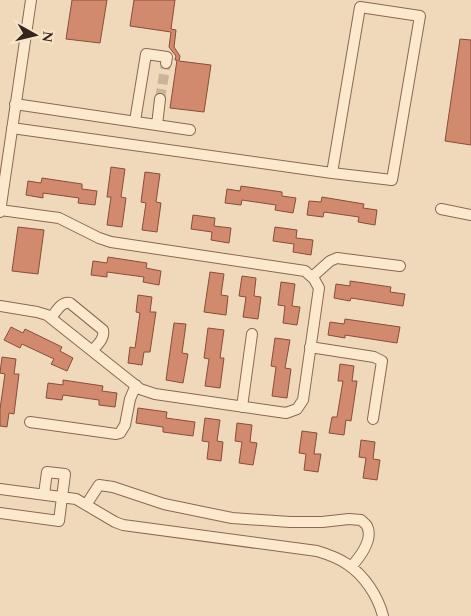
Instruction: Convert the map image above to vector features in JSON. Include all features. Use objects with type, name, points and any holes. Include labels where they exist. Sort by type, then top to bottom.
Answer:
[{"type":"street","points":[[0,306],[37,312],[51,318],[140,389],[155,394],[286,413],[297,409],[303,400],[319,288],[312,277],[305,272],[111,242],[59,218],[0,211],[31,0]]},
{"type":"street","points":[[12,128],[332,173],[392,180],[420,16],[360,7],[332,173]]},
{"type":"street","points":[[135,122],[146,54],[167,57],[166,64]]},
{"type":"street","points":[[157,124],[160,99]]},
{"type":"street","points":[[16,104],[190,130]]},
{"type":"street","points":[[441,209],[471,215]]},
{"type":"street","points":[[312,277],[330,260],[337,258],[350,258],[400,266]]},
{"type":"street","points":[[51,318],[62,303],[70,303],[103,330],[103,338],[92,351]]},
{"type":"street","points":[[242,407],[252,334]]},
{"type":"street","points":[[310,347],[374,356],[382,361],[373,420]]},
{"type":"street","points":[[30,422],[120,433],[125,425],[130,400],[136,386]]},
{"type":"street","points":[[0,513],[58,521],[65,474],[47,472],[44,494]]},
{"type":"street","points":[[86,505],[99,485],[113,487],[164,504],[232,518],[290,522],[361,520],[367,526],[368,537],[364,550],[351,568]]},
{"type":"street","points":[[0,489],[76,499],[123,525],[317,551],[333,556],[347,564],[362,577],[374,592],[383,616]]},
{"type":"building","points":[[72,0],[107,0],[100,43],[66,39]]},
{"type":"building","points":[[134,0],[175,0],[171,29],[176,30],[174,47],[180,56],[179,61],[211,65],[204,112],[170,108],[177,60],[175,60],[176,56],[169,47],[171,32],[130,26]]},
{"type":"building","points":[[460,39],[471,40],[471,145],[445,141]]},
{"type":"building","points":[[111,167],[125,169],[121,197],[126,198],[122,227],[107,225],[111,197],[107,197]]},
{"type":"building","points":[[145,172],[160,174],[156,202],[161,203],[157,232],[142,230],[146,203],[141,202]]},
{"type":"building","points":[[42,178],[82,184],[82,189],[97,191],[95,205],[78,203],[79,198],[43,193],[43,198],[26,195],[28,181],[41,183]]},
{"type":"building","points":[[241,186],[282,192],[282,196],[296,198],[293,213],[275,210],[276,205],[242,200],[241,205],[225,203],[227,189],[240,191]]},
{"type":"building","points":[[322,197],[364,204],[363,208],[377,210],[375,225],[358,222],[359,217],[324,212],[323,217],[307,215],[309,201],[321,202]]},
{"type":"building","points":[[193,215],[215,218],[214,226],[231,228],[229,243],[211,240],[212,232],[191,229]]},
{"type":"building","points":[[18,227],[44,230],[38,274],[12,271]]},
{"type":"building","points":[[275,227],[297,230],[296,238],[313,240],[311,255],[293,252],[294,244],[273,241]]},
{"type":"building","points":[[108,257],[147,263],[146,268],[161,271],[159,285],[143,282],[144,277],[107,272],[107,277],[91,275],[93,261],[107,263]]},
{"type":"building","points":[[210,272],[224,274],[221,295],[228,296],[226,315],[204,312]]},
{"type":"building","points":[[242,276],[256,278],[254,296],[261,297],[258,319],[243,317],[246,297],[239,296]]},
{"type":"building","points":[[350,281],[391,287],[390,292],[405,294],[403,306],[351,298],[350,301],[334,298],[336,284],[350,286]]},
{"type":"building","points":[[281,282],[295,284],[292,306],[300,307],[297,325],[283,323],[285,306],[278,305]]},
{"type":"building","points":[[138,295],[152,297],[150,312],[156,312],[150,352],[144,352],[142,365],[128,363],[130,347],[135,348],[140,313],[136,312]]},
{"type":"building","points":[[345,319],[400,327],[397,343],[345,335],[345,338],[328,335],[330,322],[344,324]]},
{"type":"building","points":[[174,323],[186,324],[182,353],[188,354],[183,383],[166,380]]},
{"type":"building","points":[[11,327],[23,333],[25,329],[62,347],[60,351],[73,358],[67,371],[51,364],[54,359],[22,344],[20,348],[4,340]]},
{"type":"building","points":[[208,328],[224,330],[220,358],[224,358],[220,388],[205,386],[209,359],[204,358]]},
{"type":"building","points":[[275,338],[290,340],[285,368],[291,369],[287,398],[272,396],[276,367],[271,366]]},
{"type":"building","points":[[2,357],[16,359],[14,374],[19,374],[14,414],[9,413],[7,427],[0,426],[0,409],[5,374],[0,373]]},
{"type":"building","points":[[340,364],[354,366],[352,381],[357,381],[351,421],[346,420],[344,435],[329,433],[332,417],[337,417],[343,381],[338,381]]},
{"type":"building","points":[[63,380],[103,386],[102,391],[117,393],[115,407],[99,405],[99,400],[63,395],[62,400],[46,398],[48,383],[63,385]]},
{"type":"building","points":[[138,408],[167,412],[166,418],[195,422],[193,436],[163,432],[163,427],[136,423]]},
{"type":"building","points":[[205,418],[220,420],[217,441],[223,442],[221,461],[207,459],[209,442],[202,441]]},
{"type":"building","points":[[237,423],[252,425],[250,442],[257,443],[253,465],[239,463],[242,442],[235,441]]},
{"type":"building","points":[[302,431],[317,433],[314,454],[321,454],[318,472],[304,470],[306,454],[299,453]]},
{"type":"building","points":[[361,440],[375,442],[373,459],[380,460],[377,480],[363,478],[366,458],[359,457]]},
{"type":"tunnel","points":[[160,99],[166,63]]}]
